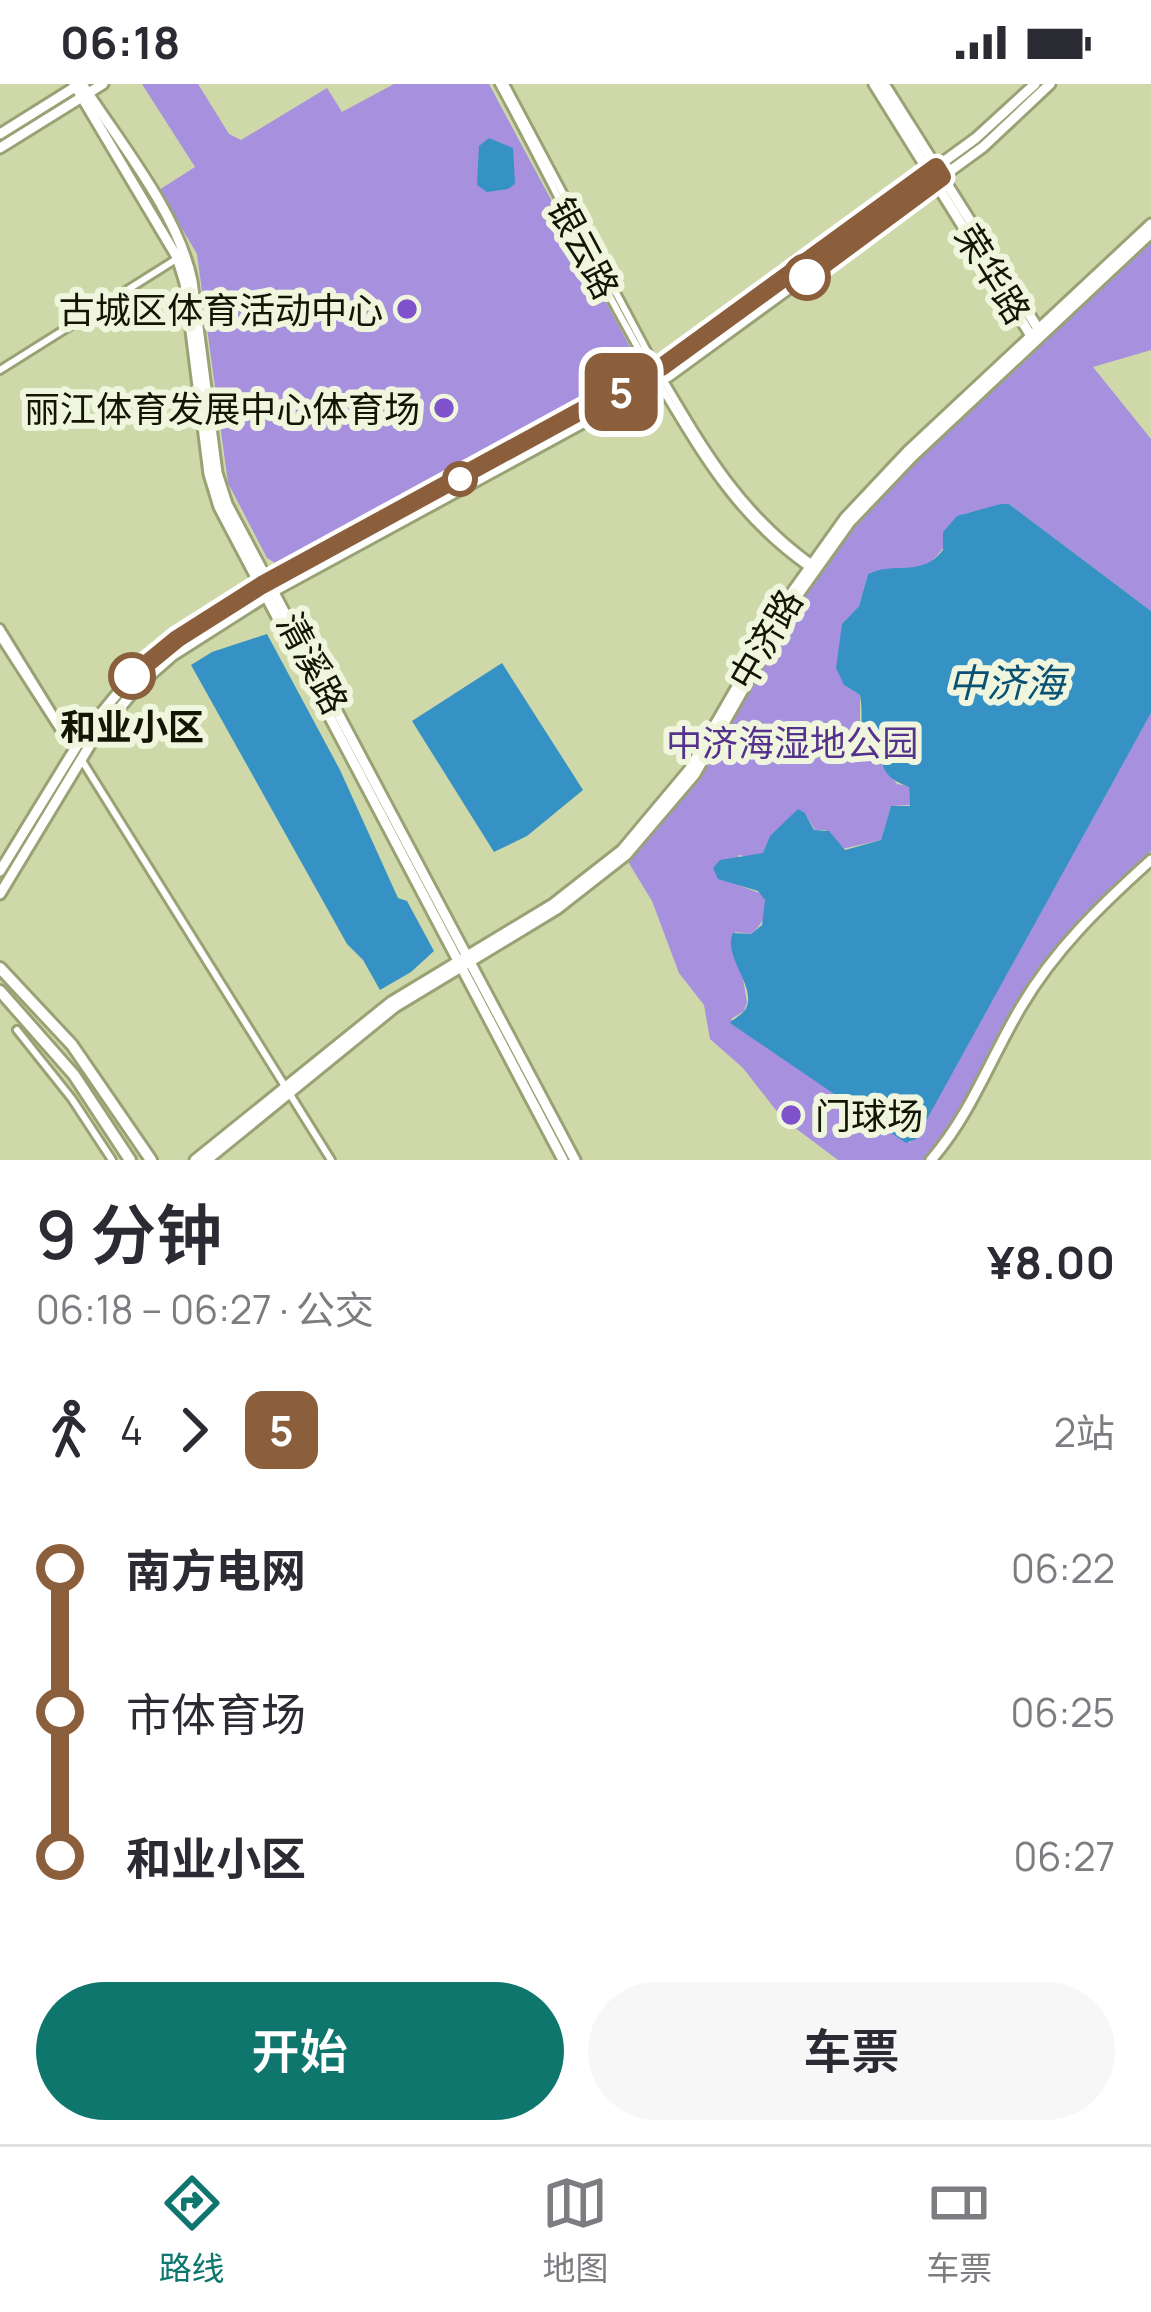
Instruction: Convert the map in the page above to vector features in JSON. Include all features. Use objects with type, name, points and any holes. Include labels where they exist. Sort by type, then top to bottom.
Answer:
[{"type":"main road","points":[[0,968],[88,1064],[151,1160]]},
{"type":"main road","points":[[0,992],[59,1055],[128,1159]]},
{"type":"street","points":[[0,134],[80,88],[103,84]]},
{"type":"street","name":"银云路","points":[[502,84],[657,376],[730,497],[764,533],[814,568]]},
{"type":"street","name":"荣华路","points":[[874,84],[936,174]]},
{"type":"street","name":"荣华路","points":[[884,84],[1037,335]]},
{"type":"street","points":[[936,174],[1035,84]]},
{"type":"street","points":[[0,871],[74,748],[111,698],[189,630],[657,376],[1005,129],[1050,84]]},
{"type":"street","points":[[0,148],[80,88]]},
{"type":"street","name":"清溪路","points":[[80,88],[178,257],[211,482],[220,507],[269,588]]},
{"type":"street","name":"清溪路","points":[[80,88],[158,203],[185,254],[221,488],[563,1160]]},
{"type":"street","name":"中济路","points":[[207,1160],[371,1016],[586,890],[652,829],[694,774],[814,568],[876,493],[1151,229]]},
{"type":"street","points":[[0,370],[178,257]]},
{"type":"street","points":[[0,894],[111,716],[150,675],[269,588]]},
{"type":"street","points":[[0,632],[331,1160]]},
{"type":"street","points":[[935,1160],[968,1120],[1049,974],[1151,863]]},
{"type":"street","name":"清溪路","points":[[462,961],[575,1160]]},
{"type":"street","points":[[17,1030],[72,1099],[112,1160]]},
{"type":"street","name":"中济路","points":[[195,1160],[288,1091]]},
{"type":"green space","name":"古城区体育活动中心","points":[[142,84],[198,84],[229,134],[241,140],[327,88],[342,112],[394,84],[489,84],[637,360],[635,374],[277,564],[267,558],[228,483],[197,254],[159,190],[195,167]]},
{"type":"green space","name":"中济海湿地公园","points":[[1151,237],[1151,350],[1093,367],[1151,439],[1151,611],[1009,504],[964,514],[942,550],[920,568],[868,574],[859,606],[844,622],[844,685],[860,695],[860,728],[897,784],[909,786],[910,805],[891,806],[881,840],[842,849],[826,830],[815,830],[805,813],[771,836],[763,853],[753,858],[739,855],[728,881],[762,894],[766,911],[751,934],[735,932],[747,1002],[744,1011],[731,1019],[910,1143],[1151,713],[1151,851],[1072,927],[974,1092],[927,1160],[838,1160],[782,1118],[743,1068],[710,1039],[704,1005],[679,973],[652,901],[627,860],[686,790],[800,593],[863,513],[983,391]]},
{"type":"water","points":[[489,138],[513,148],[515,184],[508,189],[487,192],[477,185],[479,146]]},
{"type":"water","name":"中济海","points":[[1009,504],[1151,611],[1151,713],[916,1139],[906,1143],[730,1023],[748,1001],[732,952],[733,933],[751,934],[762,925],[765,900],[758,891],[718,879],[713,868],[720,860],[763,853],[770,836],[798,809],[814,830],[829,831],[845,850],[881,840],[891,806],[910,806],[909,787],[888,775],[879,751],[863,732],[860,695],[844,685],[836,668],[842,624],[859,606],[868,574],[926,564],[943,550],[943,532],[957,516]]},
{"type":"water","points":[[267,634],[340,770],[398,898],[407,901],[434,951],[380,990],[363,960],[347,944],[191,665],[212,652]]},
{"type":"water","points":[[502,663],[583,790],[527,836],[494,852],[412,721]]},
{"type":"bus line","name":"5","points":[[132,676],[204,620],[262,585],[663,366],[936,167],[942,177],[807,277]]},
{"type":"place","name":"古城区体育活动中心","points":[[407,309]]},
{"type":"place","name":"丽江体育发展中心体育场","points":[[444,408]]},
{"type":"place","name":"和业小区","points":[[132,676]]},
{"type":"place","name":"门球场","points":[[791,1115]]}]
